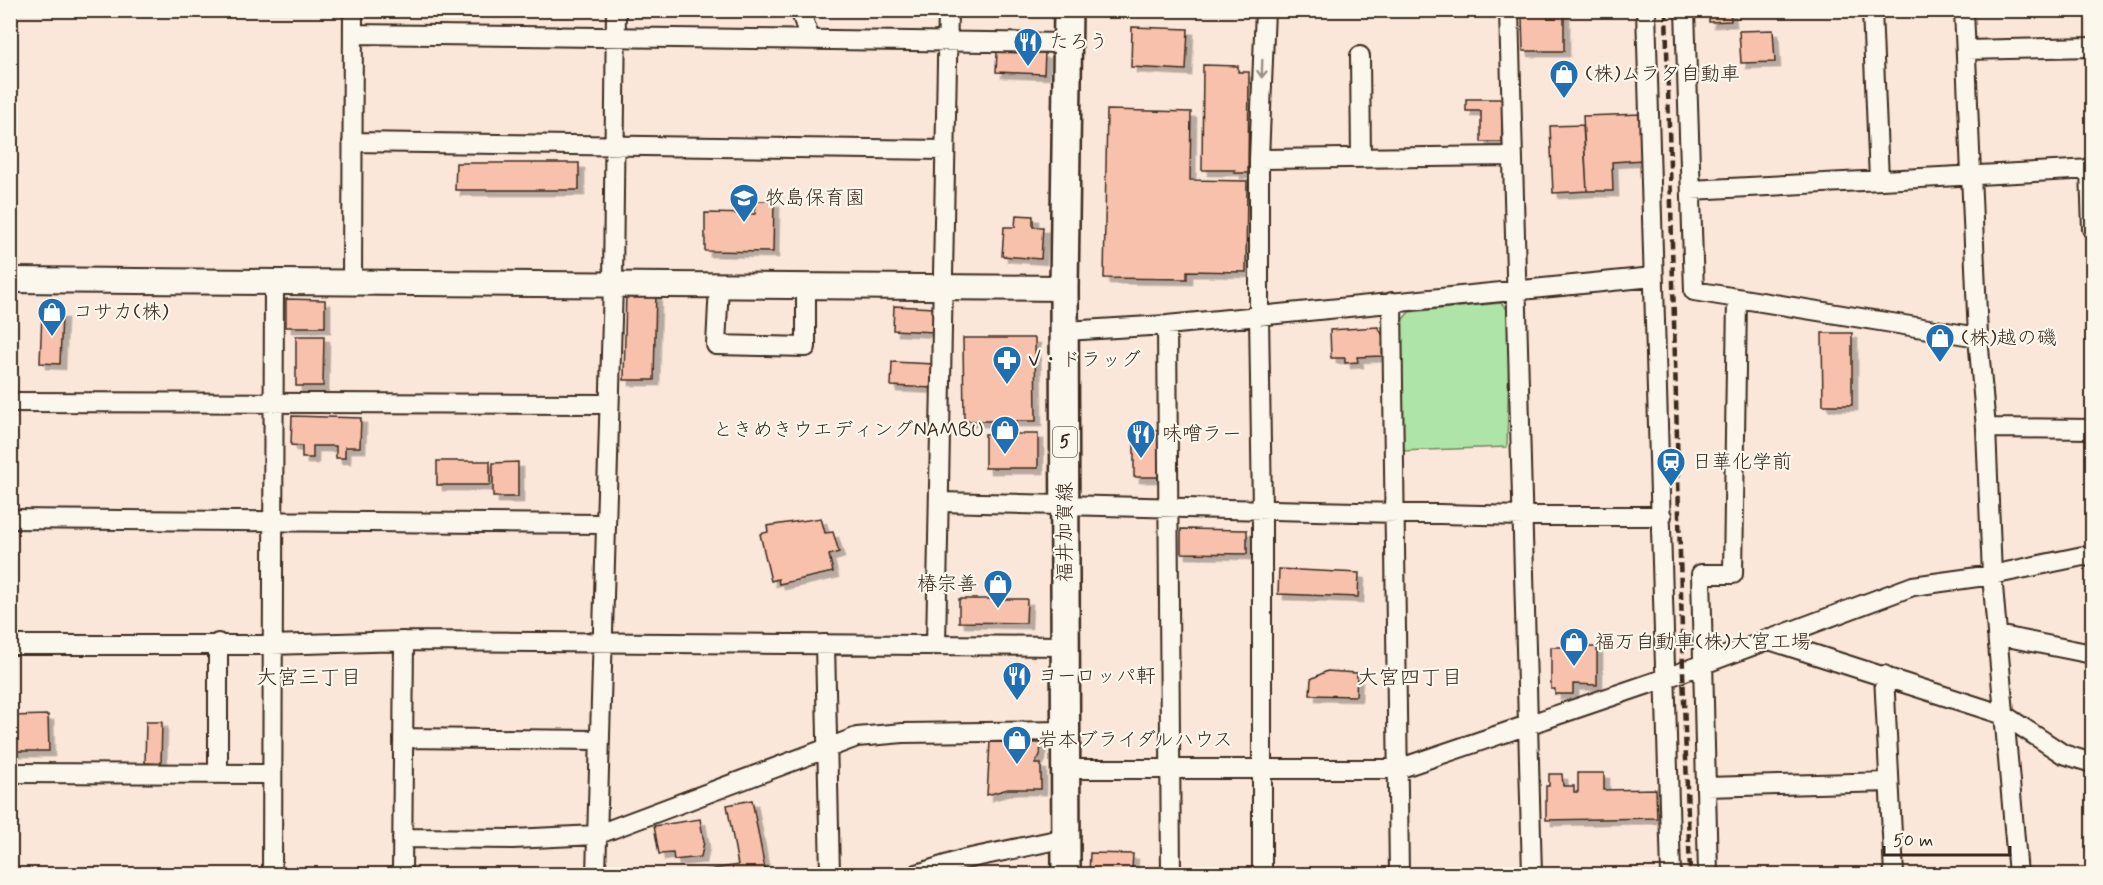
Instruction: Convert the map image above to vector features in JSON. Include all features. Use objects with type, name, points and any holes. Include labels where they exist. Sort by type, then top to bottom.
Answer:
[{"type":"main road","name":"福井加賀線","points":[[1066,874],[1064,288],[1068,10]]},
{"type":"street","points":[[352,282],[353,10]]},
{"type":"street","points":[[596,874],[598,740],[613,284],[616,10]]},
{"type":"street","points":[[800,10],[810,39]]},
{"type":"street","points":[[936,645],[948,10]]},
{"type":"street","points":[[1262,874],[1259,159],[1265,10]]},
{"type":"street","points":[[1509,10],[1532,874]]},
{"type":"street","points":[[1646,10],[1671,874]]},
{"type":"street","points":[[1685,10],[1694,291],[1978,337]]},
{"type":"street","points":[[1872,10],[1879,180]]},
{"type":"street","points":[[1964,10],[1978,337],[1986,428],[1992,575],[2018,874]]},
{"type":"street","points":[[352,34],[1067,42]]},
{"type":"street","points":[[1966,50],[2092,47]]},
{"type":"street","points":[[1360,56],[1361,158]]},
{"type":"street","points":[[352,142],[945,150]]},
{"type":"street","points":[[1259,159],[1513,156]]},
{"type":"street","points":[[1690,190],[2091,169],[2092,229]]},
{"type":"street","points":[[1065,331],[1167,325],[1653,277]]},
{"type":"street","points":[[10,280],[1064,288]]},
{"type":"street","points":[[272,874],[274,282]]},
{"type":"street","points":[[719,285],[716,345],[806,347],[806,285]]},
{"type":"street","points":[[1708,874],[1701,574],[1733,574],[1737,298]]},
{"type":"street","points":[[1392,302],[1399,874]]},
{"type":"street","points":[[1167,325],[1171,874]]},
{"type":"street","points":[[10,402],[609,404]]},
{"type":"street","points":[[1986,428],[2092,429]]},
{"type":"street","points":[[939,502],[1522,516],[1662,516]]},
{"type":"street","points":[[10,519],[605,524]]},
{"type":"street","points":[[1066,769],[1398,768],[1666,678],[1913,586],[1992,575],[2083,556],[2092,557]]},
{"type":"street","points":[[1997,635],[2092,654]]},
{"type":"street","points":[[1766,639],[2004,715],[2063,754],[2092,763]]},
{"type":"street","points":[[10,645],[218,643],[271,645],[404,641],[1066,646]]},
{"type":"street","points":[[402,874],[404,641]]},
{"type":"street","points":[[218,643],[218,774]]},
{"type":"street","points":[[825,644],[830,874]]},
{"type":"street","points":[[1884,675],[1894,874]]},
{"type":"street","points":[[402,838],[513,839],[596,835],[857,737],[903,733],[1066,731]]},
{"type":"street","points":[[403,738],[598,740]]},
{"type":"street","points":[[10,773],[272,774]]},
{"type":"street","points":[[1706,787],[1889,782]]},
{"type":"street","points":[[917,874],[961,860],[1066,838]]},
{"type":"green space","points":[[1501,303],[1510,312],[1507,447],[1400,451],[1398,325],[1409,312]]},
{"type":"building","points":[[1564,10],[1564,51],[1523,51],[1522,16],[1528,11]]},
{"type":"building","points":[[1709,10],[1730,10],[1731,21],[1709,22]]},
{"type":"building","points":[[1132,27],[1188,29],[1186,70],[1131,67]]},
{"type":"building","points":[[1773,30],[1775,62],[1741,63],[1739,31]]},
{"type":"building","points":[[997,52],[1045,53],[1044,74],[996,72]]},
{"type":"building","points":[[1203,65],[1238,66],[1238,72],[1249,72],[1248,173],[1235,173],[1235,170],[1202,170]]},
{"type":"building","points":[[1466,99],[1502,99],[1502,142],[1481,142],[1481,111],[1466,111]]},
{"type":"building","points":[[1107,110],[1191,112],[1190,180],[1247,181],[1246,272],[1187,271],[1187,279],[1104,278]]},
{"type":"building","points":[[1642,114],[1643,160],[1612,162],[1613,191],[1587,191],[1583,116]]},
{"type":"building","points":[[1583,125],[1587,191],[1553,193],[1550,126]]},
{"type":"building","points":[[456,163],[579,163],[579,190],[455,190]]},
{"type":"building","points":[[755,201],[774,201],[773,252],[705,251],[705,213],[755,214]]},
{"type":"building","points":[[1016,215],[1033,216],[1033,227],[1043,227],[1041,259],[1002,256],[1004,227],[1015,227]]},
{"type":"building","points":[[626,291],[656,291],[654,380],[624,380]]},
{"type":"building","points":[[286,299],[325,300],[325,327],[286,327]]},
{"type":"building","points":[[894,306],[935,308],[934,332],[893,330]]},
{"type":"building","points":[[42,313],[62,313],[60,364],[40,363]]},
{"type":"building","points":[[1378,327],[1383,336],[1382,356],[1357,357],[1358,362],[1345,363],[1345,358],[1331,358],[1330,330]]},
{"type":"building","points":[[1822,333],[1852,333],[1852,405],[1823,405]]},
{"type":"building","points":[[296,336],[324,336],[323,386],[296,386]]},
{"type":"building","points":[[963,338],[1035,338],[1036,421],[964,421]]},
{"type":"building","points":[[892,362],[934,364],[933,388],[891,386]]},
{"type":"building","points":[[292,416],[361,418],[360,447],[345,447],[345,458],[336,458],[336,446],[313,446],[313,458],[302,458],[302,446],[291,445]]},
{"type":"building","points":[[1134,430],[1159,430],[1159,477],[1134,477]]},
{"type":"building","points":[[985,434],[1038,434],[1038,468],[985,468]]},
{"type":"building","points":[[437,461],[490,461],[490,485],[437,485]]},
{"type":"building","points":[[518,462],[518,497],[493,497],[493,463]]},
{"type":"building","points":[[821,518],[825,533],[833,532],[839,552],[829,555],[833,572],[779,584],[778,579],[771,581],[760,534],[768,532],[767,526]]},
{"type":"building","points":[[1181,529],[1247,530],[1247,554],[1181,553]]},
{"type":"building","points":[[1279,569],[1359,573],[1358,597],[1278,594]]},
{"type":"building","points":[[959,599],[1027,599],[1026,623],[959,622]]},
{"type":"building","points":[[1551,647],[1597,647],[1597,685],[1573,684],[1573,694],[1555,694],[1555,689],[1551,689]]},
{"type":"building","points":[[1327,671],[1357,673],[1356,696],[1310,695],[1311,679]]},
{"type":"building","points":[[48,715],[49,751],[10,751],[10,716]]},
{"type":"building","points":[[146,722],[162,722],[161,764],[145,763]]},
{"type":"building","points":[[990,742],[1041,743],[1040,755],[1035,764],[1041,764],[1041,789],[1008,789],[987,795]]},
{"type":"building","points":[[1578,773],[1604,773],[1604,790],[1656,789],[1657,818],[1546,820],[1546,786],[1549,786],[1549,774],[1562,774],[1563,786],[1574,786],[1574,792],[1578,792]]},
{"type":"building","points":[[752,800],[766,874],[685,874],[738,865],[727,805]]},
{"type":"building","points":[[700,819],[704,842],[701,857],[674,860],[673,853],[659,854],[654,826]]},
{"type":"building","points":[[1090,853],[1133,854],[1132,869],[1142,869],[1141,874],[1089,874]]},
{"type":"railway","points":[[1666,10],[1690,874]]},
{"type":"place","name":"たろう","points":[[1028,68]]},
{"type":"place","name":"(株)ムラタ自動車","points":[[1564,100]]},
{"type":"place","name":"牧島保育園","points":[[744,224]]},
{"type":"place","name":"コサカ(株)","points":[[52,338]]},
{"type":"place","name":"(株)越の磯","points":[[1940,364]]},
{"type":"place","name":"V・ドラッグ","points":[[1007,386]]},
{"type":"place","name":"ときめきウエディングNAMBU","points":[[1005,456]]},
{"type":"place","name":"味噌ラー","points":[[1141,460]]},
{"type":"place","name":"日華化学前","points":[[1671,488]]},
{"type":"place","name":"椿宗善","points":[[998,610]]},
{"type":"place","name":"福万自動車(株)大宮工場","points":[[1574,668]]},
{"type":"place","name":"ヨーロッパ軒","points":[[1017,702]]},
{"type":"place","name":"岩本ブライダルハウス","points":[[1017,766]]},
{"type":"district","name":"大宮三丁目","points":[[309,678]]},
{"type":"district","name":"大宮四丁目","points":[[1410,678]]}]
